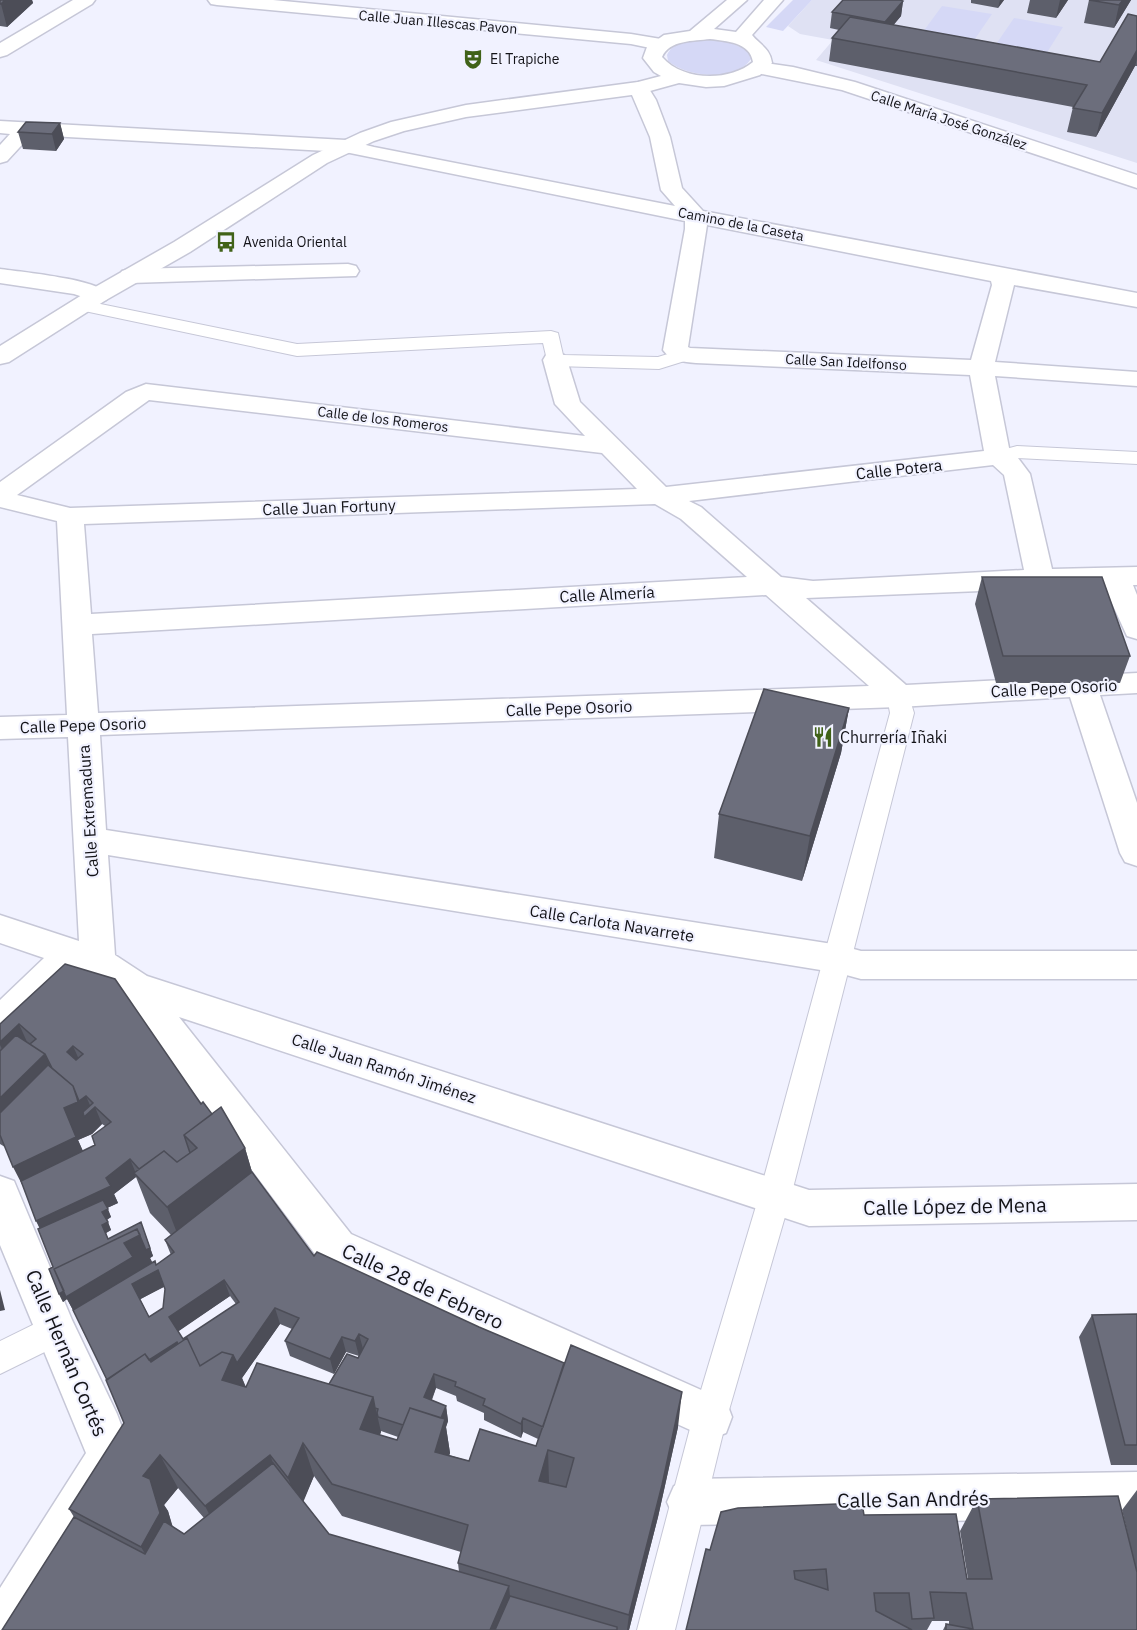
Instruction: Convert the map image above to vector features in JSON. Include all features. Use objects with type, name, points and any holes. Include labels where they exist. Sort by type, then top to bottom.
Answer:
[{"type":"street","points":[[0,51],[86,0]]},
{"type":"street","name":"Calle Juan Illescas Pavon","points":[[217,0],[619,38],[660,44]]},
{"type":"street","points":[[697,34],[738,0]]},
{"type":"street","points":[[745,41],[743,35],[748,26],[774,0]]},
{"type":"street","points":[[697,34],[723,35],[745,41],[760,51],[763,63],[745,76],[709,81],[679,77],[656,65],[652,58],[660,44],[682,36],[697,34]]},
{"type":"street","name":"Calle María José González","points":[[759,68],[793,73],[848,86],[1137,182]]},
{"type":"street","points":[[0,357],[89,300],[182,247],[310,165],[346,146],[398,126],[466,111],[639,88],[679,77]]},
{"type":"street","points":[[639,88],[660,136],[672,190],[695,215],[696,229],[675,338],[675,350],[684,355]]},
{"type":"street","points":[[0,127],[346,146]]},
{"type":"street","points":[[0,157],[26,128]]},
{"type":"street","name":"Camino de la Caseta","points":[[346,146],[371,153],[1002,276],[1137,300]]},
{"type":"street","points":[[130,276],[348,271]]},
{"type":"street","points":[[0,276],[79,288],[89,300],[297,350],[551,337],[568,404],[608,446],[660,496],[691,513],[899,696],[902,713],[850,962],[775,1196],[710,1417],[656,1630]]},
{"type":"street","points":[[1002,276],[1003,285],[981,368],[998,458],[1017,474],[1040,578]]},
{"type":"street","name":"Calle San Idelfonso","points":[[555,360],[659,363],[684,355],[981,368],[1137,379]]},
{"type":"street","name":"Calle de los Romeros","points":[[0,495],[135,397],[146,392],[608,446]]},
{"type":"street","name":"Calle Potera","points":[[660,496],[998,458],[1017,452],[1137,458]]},
{"type":"street","name":"Calle Juan Fortuny","points":[[0,499],[70,516],[660,496]]},
{"type":"street","name":"Calle Extremadura","points":[[70,516],[90,840],[84,958]]},
{"type":"street","points":[[1126,577],[1137,629]]},
{"type":"street","name":"Calle Almería","points":[[77,625],[774,585],[813,590],[1040,578],[1126,577]]},
{"type":"street","name":"Calle Pepe Osorio","points":[[0,728],[899,696],[1137,683]]},
{"type":"street","points":[[1082,686],[1137,853]]},
{"type":"street","name":"Calle Carlota Navarrete","points":[[90,840],[850,962],[1137,965]]},
{"type":"street","name":"Calle Juan Ramón Jiménez","points":[[0,929],[84,958],[135,987],[775,1196]]},
{"type":"street","points":[[0,1024],[84,958]]},
{"type":"street","name":"Calle 28 de Febrero","points":[[135,987],[336,1248],[710,1417]]},
{"type":"street","name":"Calle Hernán Cortés","points":[[0,1194],[55,1330],[101,1430],[110,1457],[1,1630]]},
{"type":"street","name":"Calle López de Mena","points":[[775,1196],[809,1208],[1137,1202]]},
{"type":"street","points":[[0,1358],[55,1330]]},
{"type":"street","name":"Calle San Andrés","points":[[690,1502],[1120,1507]]},
{"type":"shaded area","points":[[793,0],[812,0],[783,31],[766,27]]},
{"type":"shaded area","points":[[812,0],[1137,0],[1137,163],[816,60],[833,40],[800,34],[788,26]]},
{"type":"shaded area","points":[[942,6],[992,14],[968,49],[917,40]]},
{"type":"shaded area","points":[[1014,18],[1063,27],[1041,62],[990,53]]},
{"type":"shaded area","points":[[700,39],[726,41],[745,49],[751,59],[744,67],[734,72],[711,75],[687,71],[668,61],[667,55],[673,47]]},
{"type":"building","points":[[843,0],[903,1],[885,22],[832,12]]},
{"type":"building","points":[[1089,0],[1123,0],[1119,5]]},
{"type":"building","points":[[1128,14],[1137,16],[1137,50],[1102,113],[1073,108],[1087,85],[832,38],[850,17],[1100,62]]},
{"type":"building","points":[[26,122],[60,123],[52,134],[18,132]]},
{"type":"building","points":[[982,577],[1102,577],[1130,656],[1003,656]]},
{"type":"building","points":[[764,689],[849,708],[810,836],[719,814]]},
{"type":"building","points":[[65,964],[115,979],[201,1104],[203,1102],[212,1114],[184,1135],[190,1153],[177,1162],[164,1151],[139,1169],[130,1159],[106,1178],[111,1186],[36,1221],[21,1181],[95,1145],[92,1136],[111,1122],[95,1107],[84,1117],[83,1112],[93,1103],[86,1096],[79,1101],[73,1086],[52,1068],[45,1054],[30,1044],[36,1039],[19,1024],[0,1042],[0,1024]],"holes":[[[73,1046],[83,1054],[76,1060],[67,1052]]]},
{"type":"building","points":[[16,1035],[45,1054],[0,1098],[0,1051]]},
{"type":"building","points":[[48,1065],[73,1086],[78,1102],[64,1108],[76,1137],[13,1167],[0,1135],[0,1113]]},
{"type":"building","points":[[221,1107],[245,1148],[167,1207],[134,1173],[164,1151],[177,1162],[197,1148],[184,1135]]},
{"type":"building","points":[[252,1172],[314,1256],[317,1252],[479,1327],[564,1363],[543,1427],[523,1418],[521,1424],[483,1405],[485,1399],[455,1386],[456,1382],[434,1374],[424,1397],[446,1406],[441,1418],[410,1408],[403,1425],[378,1417],[378,1409],[375,1408],[373,1397],[329,1384],[347,1354],[358,1358],[368,1339],[359,1334],[355,1341],[342,1337],[330,1359],[285,1341],[299,1318],[275,1308],[237,1363],[233,1355],[222,1352],[200,1366],[187,1338],[149,1360],[145,1354],[107,1380],[73,1310],[155,1261],[156,1265],[174,1252],[165,1240]],"holes":[[[158,1270],[165,1289],[163,1308],[149,1317],[132,1284]],[[224,1280],[239,1302],[183,1339],[169,1317]]]},
{"type":"building","points":[[103,1200],[108,1209],[102,1212],[108,1222],[102,1225],[108,1239],[141,1222],[150,1248],[146,1250],[137,1229],[54,1269],[64,1291],[59,1294],[49,1269],[53,1267],[38,1229]]},
{"type":"building","points":[[137,1229],[140,1235],[124,1243],[133,1257],[66,1297],[54,1269]]},
{"type":"building","points":[[1137,1314],[1137,1445],[1125,1445],[1092,1315]]},
{"type":"building","points":[[187,1338],[200,1366],[222,1352],[233,1355],[222,1380],[246,1387],[257,1363],[373,1397],[360,1429],[397,1440],[410,1408],[445,1419],[435,1452],[469,1461],[480,1429],[536,1446],[571,1345],[682,1392],[662,1485],[629,1615],[458,1563],[468,1525],[332,1484],[303,1443],[288,1478],[270,1455],[205,1506],[160,1455],[143,1476],[150,1479],[160,1513],[141,1547],[69,1509],[124,1423],[106,1380],[145,1354],[151,1362]],"holes":[[[548,1450],[574,1458],[566,1487],[539,1481]]]},
{"type":"building","points":[[273,1463],[329,1534],[509,1586],[490,1630],[2,1630],[74,1517],[145,1554],[164,1521],[184,1534]]},
{"type":"building","points":[[1118,1496],[1137,1572],[1137,1630],[946,1630],[946,1624],[973,1629],[966,1593],[930,1592],[934,1618],[912,1619],[909,1593],[874,1593],[876,1611],[912,1630],[686,1630],[706,1549],[710,1550],[721,1512],[738,1508],[862,1503],[864,1515],[956,1514],[967,1579],[992,1579],[977,1499]],"holes":[[[826,1569],[828,1590],[795,1579],[794,1571]]]},
{"type":"building","points":[[510,1596],[617,1627],[617,1630],[495,1630]]},
{"type":"place","name":"El Trapiche","points":[[473,59]]},
{"type":"place","name":"Avenida Oriental","points":[[226,242]]},
{"type":"place","name":"Churrería Iñaki","points":[[823,737]]}]
